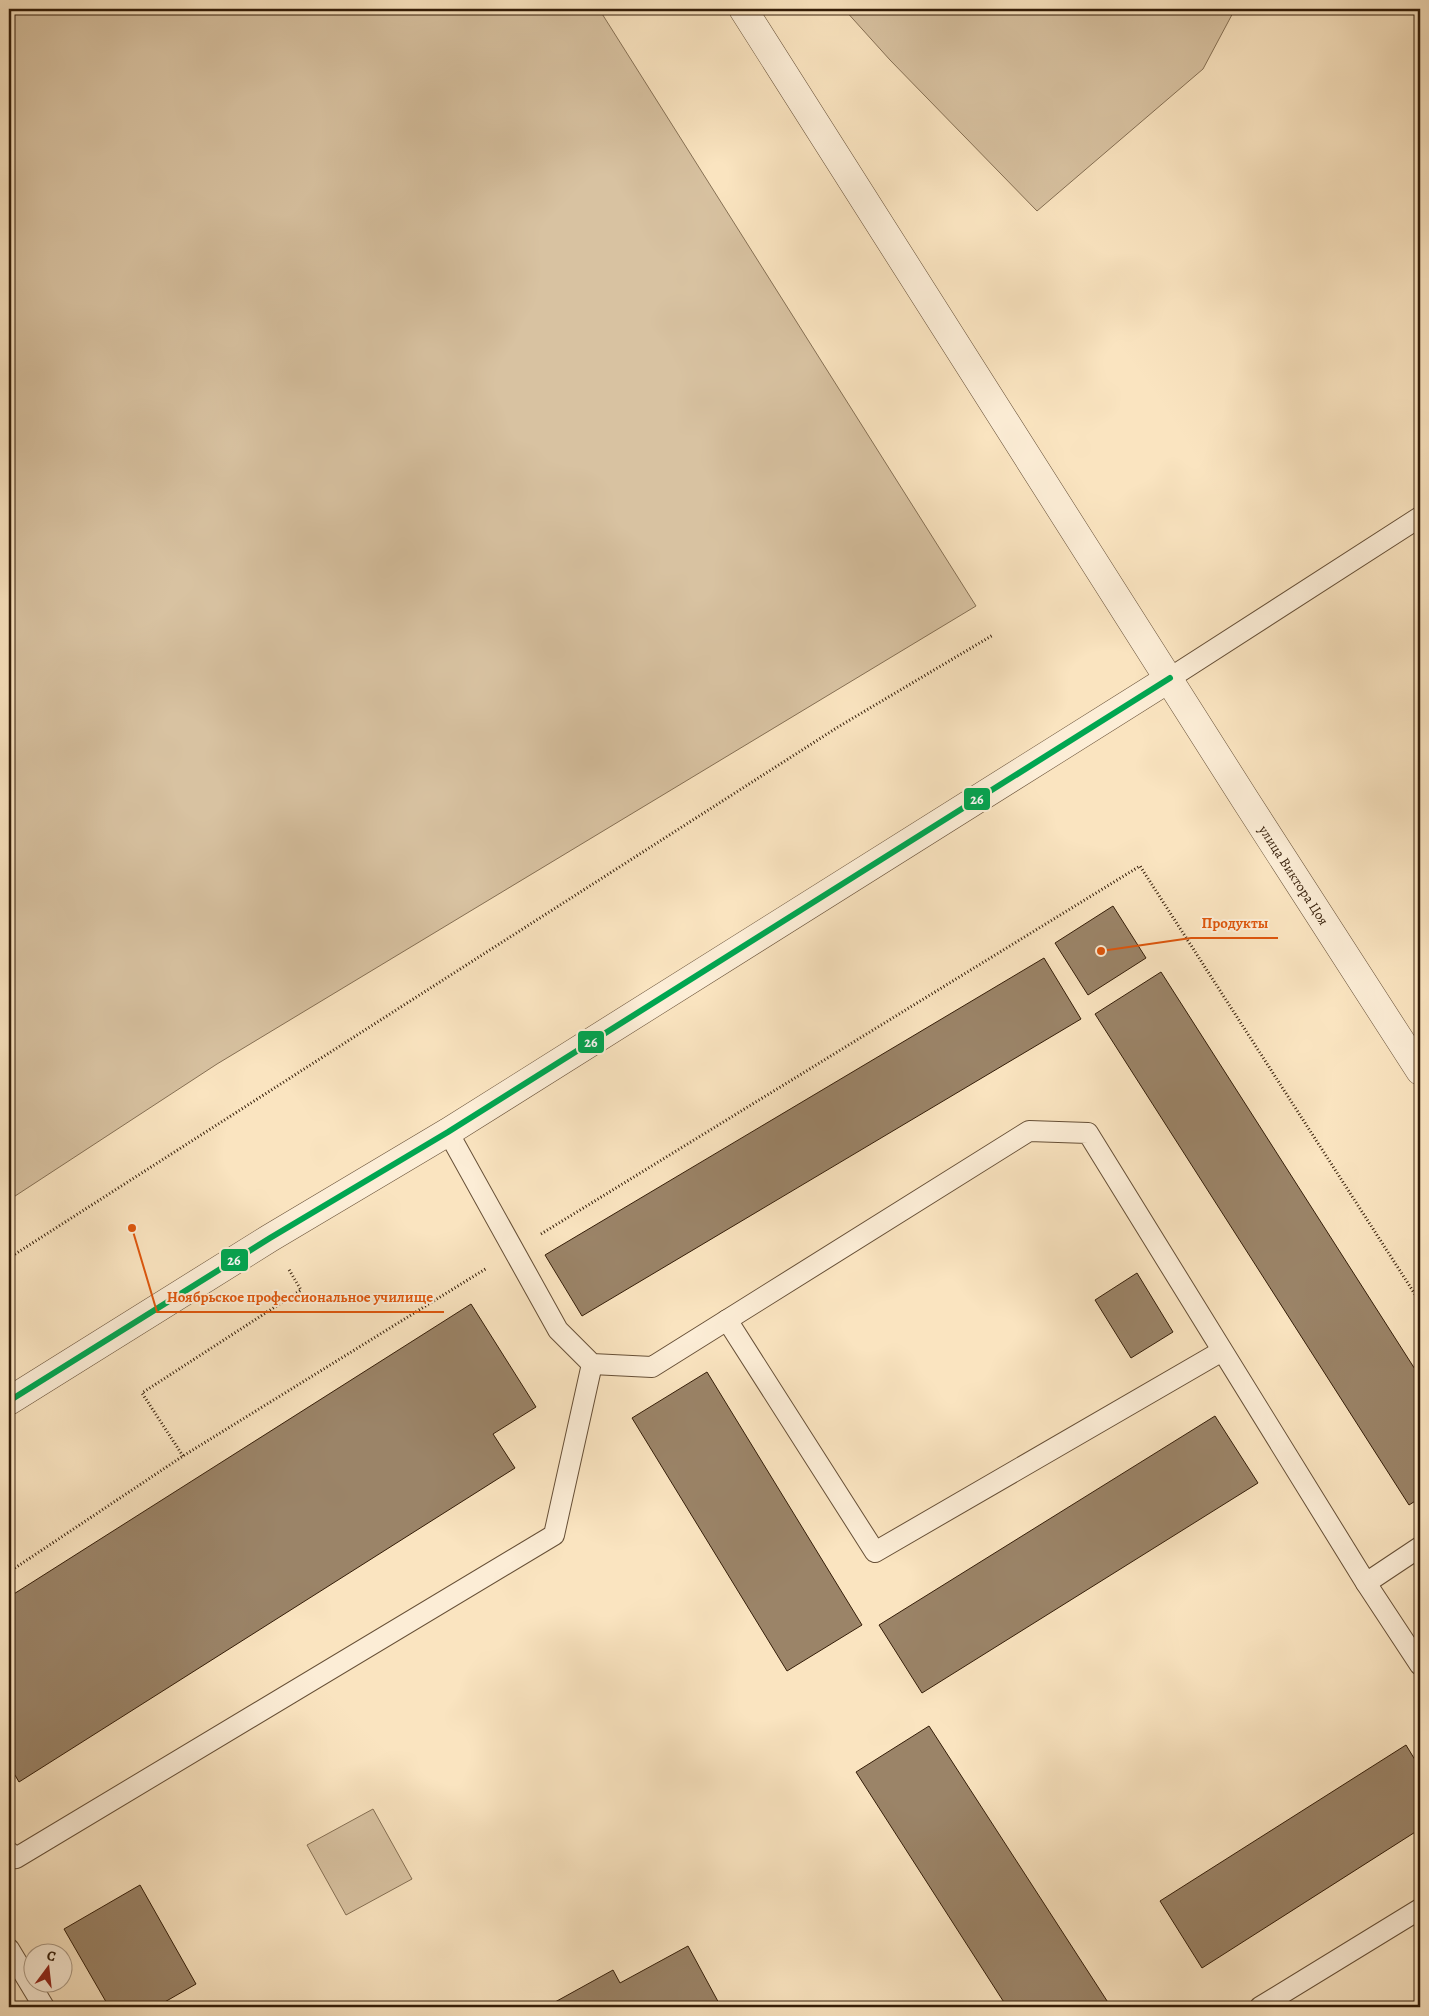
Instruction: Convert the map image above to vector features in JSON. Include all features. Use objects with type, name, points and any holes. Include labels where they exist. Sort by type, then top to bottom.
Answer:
[{"type":"street","name":"улица Виктора Цоя","points":[[743,9],[1170,678],[1246,801],[1420,1071]]},
{"type":"street","points":[[9,1401],[270,1238],[448,1132],[1170,678]]},
{"type":"lane","points":[[1170,678],[1420,517]]},
{"type":"lane","points":[[448,1132],[558,1330],[592,1364],[652,1367],[1029,1131],[1088,1134],[1366,1583],[1420,1665]]},
{"type":"lane","points":[[727,1320],[876,1552],[1222,1351]]},
{"type":"lane","points":[[9,1852],[16,1858],[554,1535],[592,1364]]},
{"type":"lane","points":[[1366,1583],[1420,1547]]},
{"type":"lane","points":[[1260,2007],[1420,1908]]},
{"type":"lane","points":[[9,1949],[44,2007]]},
{"type":"path","points":[[9,1258],[838,727],[993,635]]},
{"type":"path","points":[[9,1572],[183,1456],[1140,866],[1420,1302]]},
{"type":"path","points":[[183,1456],[142,1393],[302,1290],[270,1238]]},
{"type":"shaded area","points":[[9,9],[599,9],[976,606],[217,1064],[9,1200]]},
{"type":"shaded area","points":[[844,9],[1235,9],[1203,69],[1037,211],[890,60]]},
{"type":"shaded area","points":[[373,1809],[412,1879],[346,1915],[307,1845]]},
{"type":"building","points":[[1113,906],[1146,958],[1088,995],[1055,943]]},
{"type":"building","points":[[1044,958],[1081,1019],[582,1316],[545,1255]]},
{"type":"building","points":[[1161,972],[1420,1377],[1420,1498],[1409,1505],[1095,1014]]},
{"type":"building","points":[[1137,1273],[1173,1332],[1131,1358],[1095,1300]]},
{"type":"building","points":[[471,1304],[536,1407],[493,1434],[515,1468],[19,1782],[9,1765],[9,1597]]},
{"type":"building","points":[[707,1372],[862,1625],[787,1671],[632,1418]]},
{"type":"building","points":[[1215,1416],[1258,1483],[922,1693],[879,1625]]},
{"type":"building","points":[[929,1726],[1111,2007],[1007,2007],[856,1772]]},
{"type":"building","points":[[1406,1745],[1420,1768],[1420,1829],[1202,1968],[1160,1901]]},
{"type":"building","points":[[140,1885],[196,1984],[156,2007],[109,2007],[64,1929]]},
{"type":"building","points":[[688,1946],[721,2007],[546,2007],[613,1970],[620,1983]]},
{"type":"transit line","name":"26","points":[[9,1401],[270,1238],[448,1132],[1170,678]]},
{"type":"place","name":"Продукты","points":[[1101,951]]},
{"type":"place","name":"Ноябрьское профессиональное училище","points":[[132,1228]]}]
